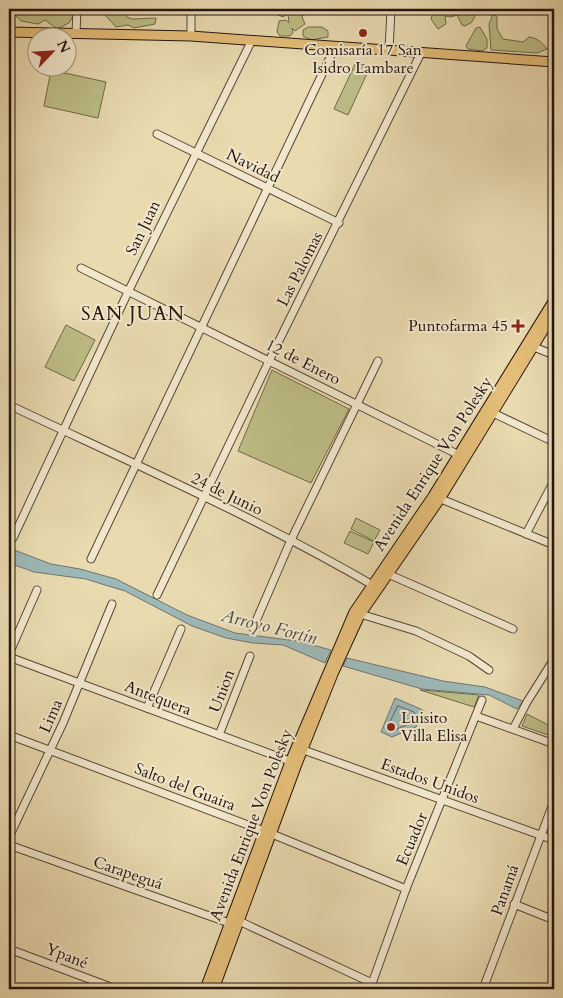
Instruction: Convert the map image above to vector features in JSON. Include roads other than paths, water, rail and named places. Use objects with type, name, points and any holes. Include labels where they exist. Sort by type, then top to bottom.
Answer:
[{"type":"main road","points":[[9,32],[28,33]]},
{"type":"main road","points":[[78,34],[190,36],[554,62]]},
{"type":"main road","name":"Avenida Enrique Von Polesky","points":[[375,586],[388,574],[437,498],[530,346],[554,300]]},
{"type":"main road","name":"Avenida Enrique Von Polesky","points":[[530,346],[554,313]]},
{"type":"main road","name":"Avenida Enrique Von Polesky","points":[[214,989],[267,832],[342,646],[357,613],[437,498]]},
{"type":"main road","name":"Avenida Enrique Von Polesky","points":[[205,989],[235,923]]},
{"type":"street","points":[[76,9],[76,28]]},
{"type":"street","points":[[190,36],[191,9]]},
{"type":"street","points":[[390,51],[391,9]]},
{"type":"street","name":"San Juan","points":[[13,538],[128,292],[252,40]]},
{"type":"street","points":[[91,559],[267,187],[336,47]]},
{"type":"street","name":"Las Palomas","points":[[157,594],[205,498],[269,361],[421,53]]},
{"type":"street","name":"Navidad","points":[[156,134],[339,222]]},
{"type":"street","name":"12 de Enero","points":[[81,268],[202,326],[462,457]]},
{"type":"street","points":[[530,346],[554,355]]},
{"type":"street","points":[[253,628],[291,540],[378,361]]},
{"type":"street","name":"24 de Junio","points":[[9,405],[136,464],[291,540],[375,586]]},
{"type":"street","points":[[490,411],[554,442]]},
{"type":"street","points":[[526,534],[554,481]]},
{"type":"street","points":[[437,498],[554,545]]},
{"type":"street","points":[[388,574],[513,629]]},
{"type":"street","points":[[9,656],[37,590]]},
{"type":"street","name":"Lima","points":[[9,837],[51,751],[112,604]]},
{"type":"street","points":[[357,613],[416,631],[469,656],[489,670]]},
{"type":"street","points":[[146,708],[181,629]]},
{"type":"street","name":"Antequera","points":[[9,656],[294,763]]},
{"type":"street","name":"Union","points":[[219,736],[250,656]]},
{"type":"street","points":[[513,729],[527,702],[554,659]]},
{"type":"street","name":"Ecuador","points":[[371,986],[406,889],[482,700]]},
{"type":"street","points":[[476,716],[554,744]]},
{"type":"street","name":"Salto del Guaira","points":[[9,735],[267,832],[406,889]]},
{"type":"street","name":"Estados Unidos","points":[[300,748],[554,840]]},
{"type":"street","name":"Panamá","points":[[484,989],[514,904],[554,801]]},
{"type":"street","name":"Carapeguá","points":[[9,846],[235,923],[371,986]]},
{"type":"street","points":[[514,904],[554,920]]},
{"type":"street","name":"Ypané","points":[[9,948],[116,989]]},
{"type":"street","points":[[89,989],[92,980]]},
{"type":"water","points":[[9,548],[51,564],[80,569],[116,579],[187,615],[235,633],[297,641],[331,650],[325,663],[283,645],[253,643],[226,638],[192,626],[125,591],[86,579],[34,572],[9,563]]},
{"type":"water","points":[[347,658],[443,681],[485,687],[523,701],[517,709],[489,695],[422,689],[343,666]]},
{"type":"water","points":[[395,698],[423,710],[416,727],[392,737],[381,732]]},
{"type":"place","name":"Comisaría 17 San Isidro Lambare","points":[[363,33]]},
{"type":"place","name":"Puntofarma 45","points":[[518,326]]},
{"type":"place","name":"Luisito Villa Elisa","points":[[391,727]]},
{"type":"district","name":"SAN JUAN","points":[[133,314]]},
{"type":"water label","name":"Arroyo Fortín","points":[[269,627]]}]
